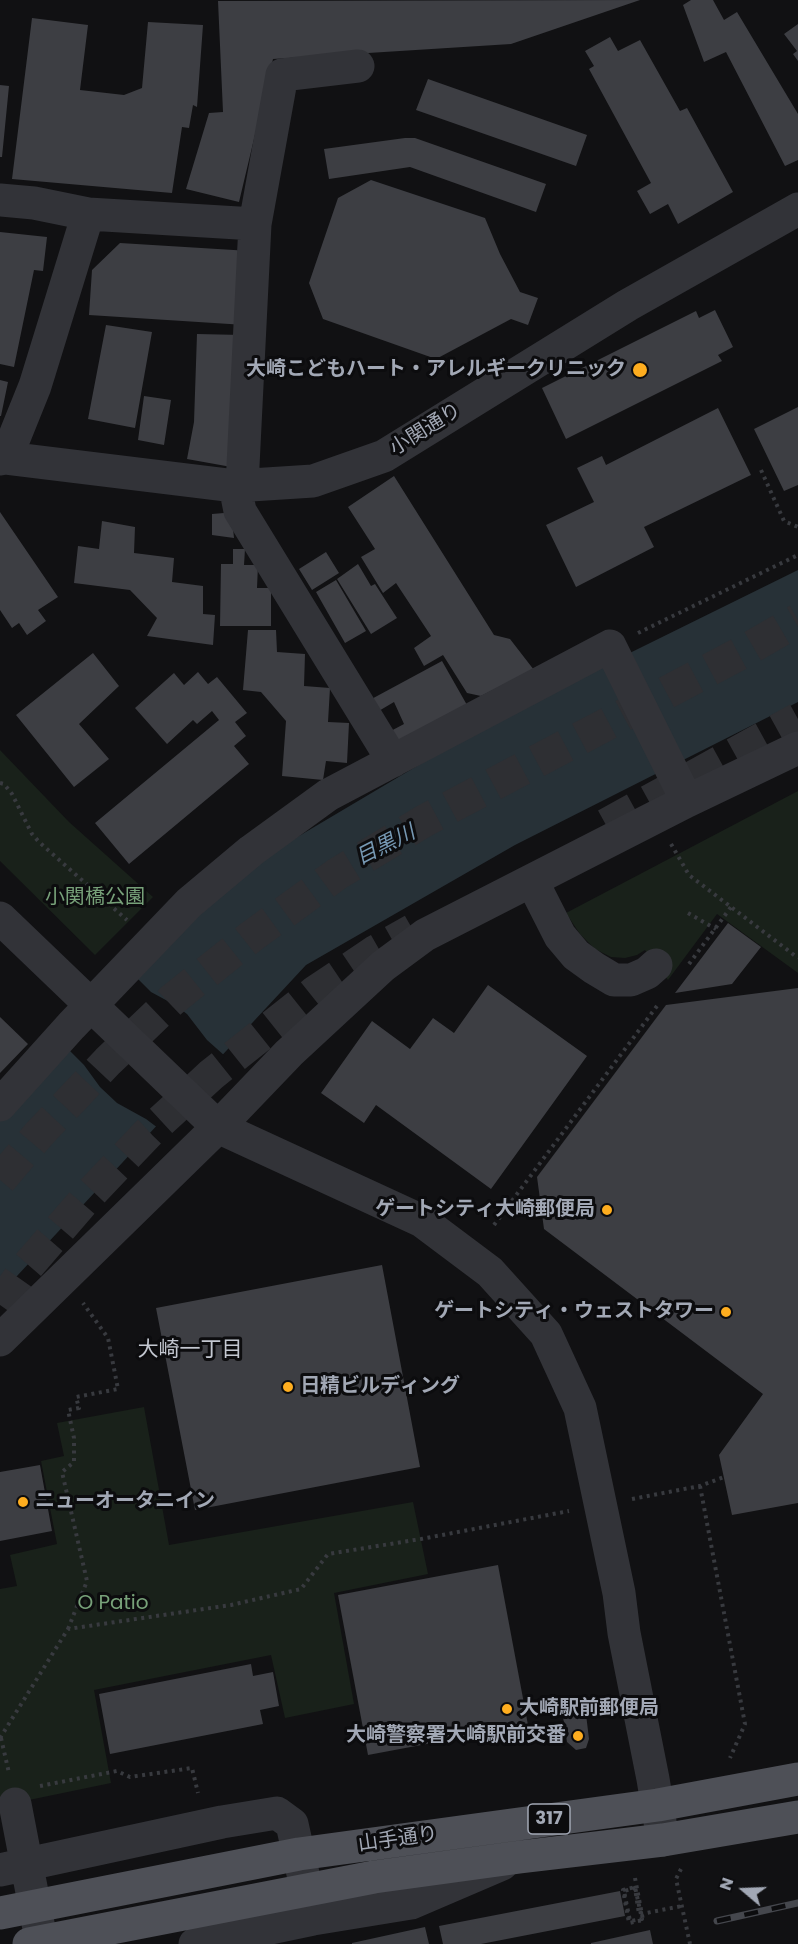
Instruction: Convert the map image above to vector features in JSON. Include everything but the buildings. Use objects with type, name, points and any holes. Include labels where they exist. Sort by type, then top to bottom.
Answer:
[{"type":"main road","name":"山手通り","points":[[0,1913],[299,1854],[658,1805],[798,1779]]},
{"type":"main road","name":"山手通り","points":[[29,1944],[310,1904],[374,1877],[520,1857],[674,1850],[798,1817]]},
{"type":"street","points":[[358,66],[282,75],[255,224],[238,486],[240,510],[393,761]]},
{"type":"street","points":[[3,200],[34,203],[88,214],[255,224]]},
{"type":"street","name":"小関通り","points":[[3,459],[238,486],[313,481],[384,456],[628,306],[798,209]]},
{"type":"street","points":[[3,459],[35,386],[88,214]]},
{"type":"street","points":[[0,1105],[189,903],[250,851],[328,795],[613,653],[687,801]]},
{"type":"street","points":[[0,1340],[218,1127],[289,1053],[383,966],[425,935],[687,801],[798,748]]},
{"type":"street","points":[[532,881],[560,936],[576,955],[594,968],[614,980],[631,980],[647,973],[669,969]]},
{"type":"street","points":[[0,918],[218,1127],[422,1221],[490,1272],[546,1334],[580,1408],[619,1593],[624,1633],[658,1805],[674,1850]]},
{"type":"street","points":[[26,1795],[42,1944]]},
{"type":"street","points":[[0,1870],[222,1822],[277,1813],[292,1824],[310,1904],[195,1944]]},
{"type":"path","points":[[761,470],[784,521],[798,527]]},
{"type":"path","points":[[613,653],[798,555]]},
{"type":"path","points":[[0,783],[4,784],[12,794],[32,834],[39,842],[134,926]]},
{"type":"path","points":[[669,840],[689,875],[798,958]]},
{"type":"path","points":[[669,969],[716,929],[732,907]]},
{"type":"path","points":[[688,913],[716,929]]},
{"type":"path","points":[[494,1225],[663,998]]},
{"type":"path","points":[[0,1738],[68,1629],[87,1581],[62,1472],[74,1462],[74,1438],[68,1410],[79,1408],[76,1397],[118,1389],[108,1338],[80,1297]]},
{"type":"path","points":[[700,1486],[745,1724],[727,1765]]},
{"type":"path","points":[[68,1629],[231,1605],[301,1589],[328,1554],[421,1539]]},
{"type":"path","points":[[26,1795],[117,1771],[130,1777],[192,1768],[198,1794]]},
{"type":"path","points":[[674,1850],[676,1879],[690,1944]]},
{"type":"path","points":[[635,1878],[641,1910],[643,1920],[629,1923],[623,1890],[635,1887],[639,1908],[642,1919],[630,1921],[624,1891],[635,1888],[639,1914],[646,1913],[682,1906]]},
{"type":"green space","name":"小関橋公園","points":[[0,750],[69,822],[153,897],[95,955],[0,861]]},
{"type":"green space","points":[[798,791],[798,973],[717,914],[668,980],[645,950],[625,958],[611,957],[595,949],[580,934],[566,913]]},
{"type":"green space","name":"O Patio","points":[[144,1407],[169,1545],[413,1502],[428,1574],[334,1593],[354,1704],[285,1718],[271,1655],[94,1690],[111,1783],[0,1806],[0,1589],[17,1586],[10,1555],[57,1544],[41,1461],[64,1456],[57,1423]]},
{"type":"water","name":"目黒川","points":[[798,570],[798,702],[515,845],[306,965],[17,1276],[0,1291],[0,1121],[240,871],[498,718]]},
{"type":"pier","points":[[135,976],[151,992],[187,1014],[207,1040],[225,1056],[158,1128],[117,1103],[100,1087],[84,1065],[67,1048]]},
{"type":"tunnel","points":[[0,1180],[39,1134],[108,1061],[172,1000],[252,936],[337,874],[424,821],[741,653],[798,620]]},
{"type":"tunnel","points":[[606,825],[798,719]]},
{"type":"tunnel","points":[[0,1305],[26,1268],[88,1196],[149,1132],[211,1075],[315,992],[376,951],[413,930]]},
{"type":"railway","points":[[717,1921],[798,1903]]},
{"type":"place","name":"大崎こどもハート・アレルギークリニック","points":[[640,370]]},
{"type":"place","name":"ゲートシティ大崎郵便局","points":[[607,1210]]},
{"type":"place","name":"ゲートシティ・ウェストタワー","points":[[726,1312]]},
{"type":"place","name":"日精ビルディング","points":[[288,1387]]},
{"type":"place","name":"ニューオータニイン","points":[[23,1502]]},
{"type":"place","name":"大崎駅前郵便局","points":[[507,1709]]},
{"type":"place","name":"大崎警察署大崎駅前交番","points":[[578,1736]]},
{"type":"district","name":"大崎一丁目","points":[[190,1351]]}]
